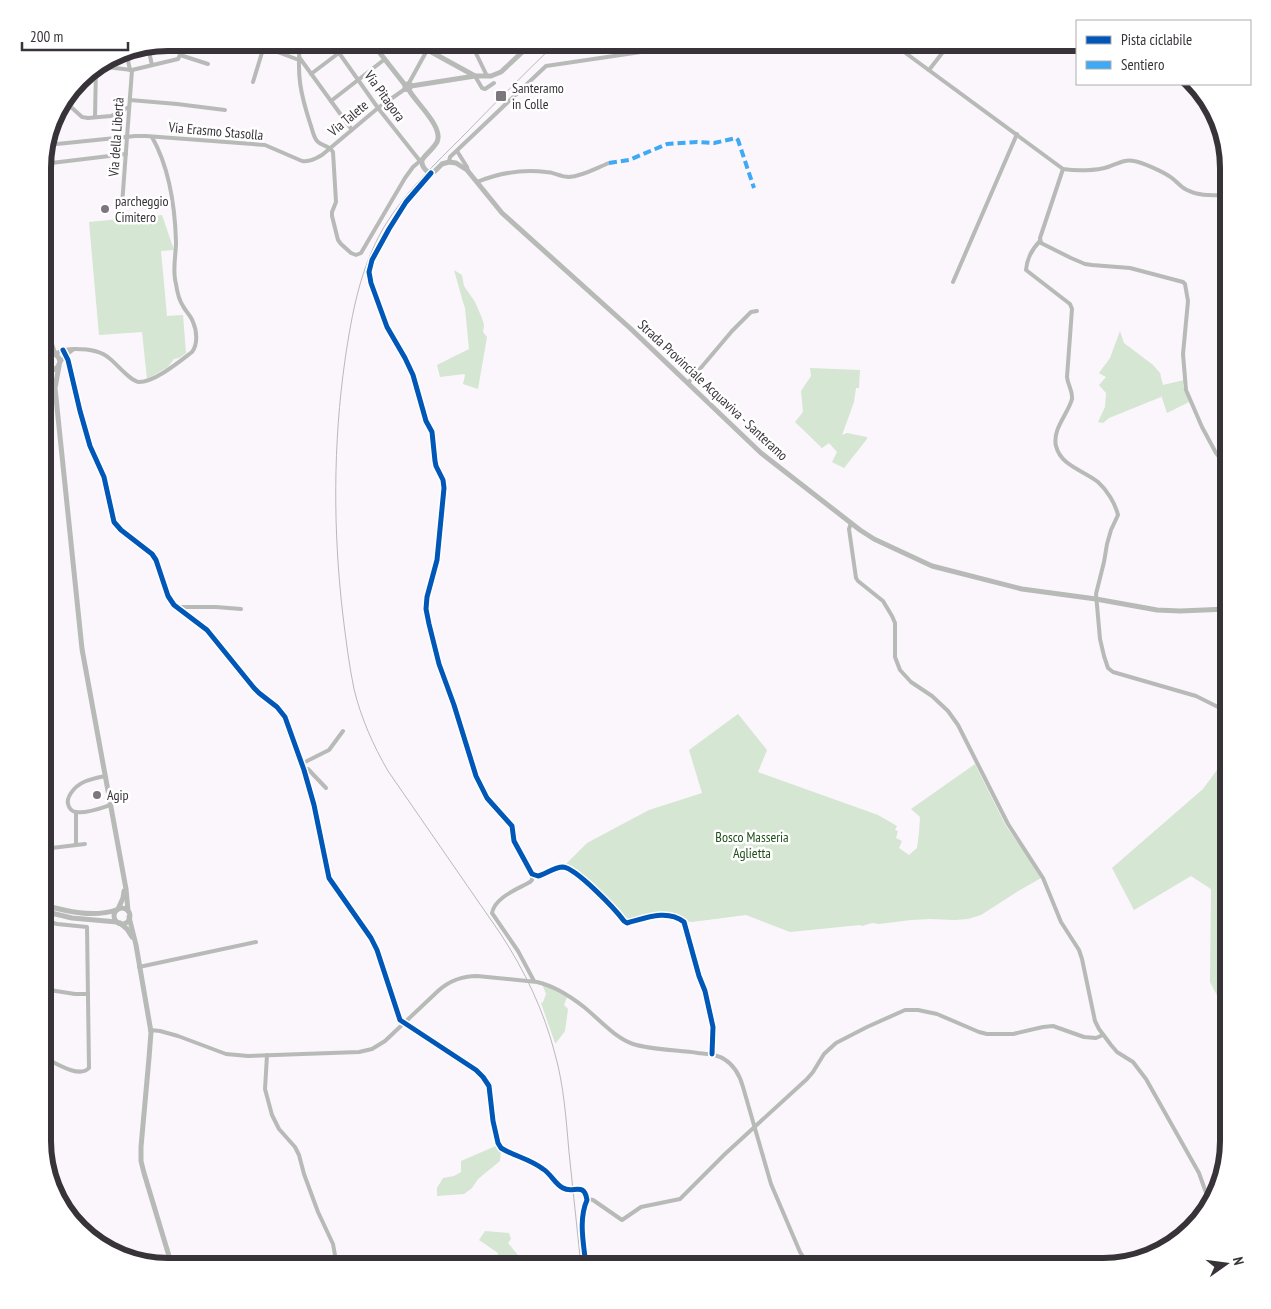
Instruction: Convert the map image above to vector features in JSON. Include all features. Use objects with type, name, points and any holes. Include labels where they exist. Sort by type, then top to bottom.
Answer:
[{"type":"main road","points":[[380,52],[408,87],[438,131],[437,141],[422,158],[423,167],[431,173],[442,164],[448,162],[456,163],[468,171]]},
{"type":"main road","points":[[433,52],[475,76]]},
{"type":"main road","points":[[408,87],[475,76],[487,76],[501,72],[522,52]]},
{"type":"main road","name":"Strada Provinciale Acquaviva - Santeramo","points":[[468,171],[496,207],[626,323],[764,456],[874,539],[940,568],[1022,589],[1166,611],[1220,609]]},
{"type":"main road","points":[[52,347],[55,354],[59,357],[55,388]]},
{"type":"main road","points":[[52,370],[59,364]]},
{"type":"main road","points":[[52,379],[55,388],[82,649],[150,1030],[151,1040],[141,1161],[170,1258]]},
{"type":"main road","points":[[122,871],[124,893],[114,916],[132,936],[139,965]]},
{"type":"main road","points":[[51,907],[92,913],[108,913],[122,908],[128,914]]},
{"type":"main road","points":[[51,913],[72,918],[124,923],[128,914]]},
{"type":"street","points":[[178,52],[179,57]]},
{"type":"street","points":[[253,82],[262,52]]},
{"type":"street","points":[[282,52],[299,58],[352,130]]},
{"type":"street","points":[[299,52],[299,82],[301,94],[314,134],[317,142],[330,148],[333,155],[336,202],[331,214],[340,244],[351,253],[356,255],[361,253],[407,175],[421,161]]},
{"type":"street","points":[[311,74],[340,52]]},
{"type":"street","name":"Via Pitagora","points":[[340,52],[378,108],[421,161]]},
{"type":"street","points":[[408,87],[426,52]]},
{"type":"street","points":[[475,52],[487,76]]},
{"type":"street","points":[[448,162],[450,157],[546,66],[641,52]]},
{"type":"street","points":[[905,52],[1063,169],[1100,168],[1120,162],[1134,161],[1168,175],[1180,186],[1195,193],[1208,196],[1220,195]]},
{"type":"street","points":[[930,70],[943,52]]},
{"type":"street","points":[[149,53],[152,65]]},
{"type":"street","points":[[109,67],[131,70],[179,57],[208,64]]},
{"type":"street","name":"Via della Libertà","points":[[122,205],[130,100],[131,70],[128,58]]},
{"type":"street","points":[[331,102],[385,59]]},
{"type":"street","points":[[95,117],[97,76]]},
{"type":"street","points":[[475,76],[482,88],[486,89],[494,83]]},
{"type":"street","name":"Via Talete","points":[[330,148],[378,108],[408,87]]},
{"type":"street","points":[[130,100],[225,110]]},
{"type":"street","points":[[72,102],[71,107],[82,117],[111,116],[129,107]]},
{"type":"street","points":[[953,282],[1017,134]]},
{"type":"street","points":[[52,347],[62,350],[88,350],[105,355],[132,379],[140,382],[170,368],[195,349],[193,322],[182,305],[175,282],[175,223],[170,188],[162,158],[152,137],[127,137],[54,145]]},
{"type":"street","name":"Via Erasmo Stasolla","points":[[152,137],[265,145],[306,162],[315,159],[330,148]]},
{"type":"street","points":[[457,151],[468,171]]},
{"type":"street","points":[[52,163],[126,154]]},
{"type":"street","points":[[477,182],[489,177],[514,172],[549,172],[560,176],[574,176],[584,174],[610,163]]},
{"type":"street","points":[[1063,169],[1040,241],[1028,258],[1026,270],[1070,304],[1072,309],[1067,377],[1072,394],[1070,405],[1056,434],[1056,445],[1066,463],[1092,478],[1105,489],[1118,515],[1110,530],[1106,544],[1104,562],[1096,594],[1106,666],[1110,670],[1196,696],[1220,708]]},
{"type":"street","points":[[431,173],[406,202],[389,229],[372,260],[369,272],[371,283],[387,327],[413,375],[426,421],[432,432],[436,466],[443,480],[444,488],[437,560],[426,601],[426,614],[439,664],[480,785],[490,802],[512,826],[514,841],[533,877],[530,882],[508,893],[493,908],[492,913],[518,951],[534,981]]},
{"type":"street","points":[[1040,241],[1044,245],[1079,262],[1130,268],[1185,284],[1188,302],[1184,354],[1186,390],[1199,420],[1220,458]]},
{"type":"street","points":[[688,383],[732,331],[751,312],[757,311]]},
{"type":"street","points":[[59,364],[74,349]]},
{"type":"street","points":[[55,354],[62,350]]},
{"type":"street","points":[[62,350],[66,355],[90,446],[104,477],[113,520],[122,530],[152,554],[156,560],[168,596],[176,607],[207,630],[254,688],[281,711],[304,770],[330,880],[371,938],[399,1016],[403,1023],[441,1046],[481,1074],[489,1086],[493,1121],[501,1148],[534,1163],[546,1171],[566,1190],[578,1188],[583,1190],[587,1199],[582,1219],[585,1258]]},
{"type":"street","points":[[851,523],[849,529],[855,576],[858,581],[883,601],[892,616],[895,623],[898,666],[905,676],[944,707],[955,720],[1011,830],[1043,878],[1061,922],[1080,954],[1095,1021],[1103,1035],[1117,1052],[1133,1062],[1146,1078],[1199,1173],[1207,1194]]},
{"type":"street","points":[[176,607],[241,609]]},
{"type":"street","points":[[301,764],[329,750],[343,731]]},
{"type":"street","points":[[304,770],[308,769],[326,788]]},
{"type":"street","points":[[105,776],[90,779],[77,785],[69,796],[68,804],[72,811],[76,812],[93,811],[110,805]]},
{"type":"street","points":[[76,812],[76,845]]},
{"type":"street","points":[[51,848],[85,844]]},
{"type":"street","points":[[532,874],[538,876],[562,867],[570,869],[602,896],[628,923],[667,915],[676,917],[684,922],[705,991],[713,1027],[712,1054]]},
{"type":"street","points":[[51,922],[87,927],[89,1068],[84,1072],[76,1072],[51,1061]]},
{"type":"street","points":[[139,965],[256,942]]},
{"type":"street","points":[[150,1030],[178,1036],[226,1054],[248,1056],[364,1051],[372,1049],[385,1041],[443,987],[457,979],[477,976],[534,981],[546,984],[575,1000],[610,1030],[627,1041],[645,1046],[712,1054],[724,1058],[730,1063],[738,1073],[744,1087],[772,1184],[804,1258]]},
{"type":"street","points":[[51,990],[88,994]]},
{"type":"street","points":[[587,1199],[593,1200],[622,1220],[641,1207],[680,1200],[700,1177],[810,1076],[831,1046],[854,1033],[903,1011],[918,1010],[937,1014],[987,1034],[1013,1034],[1053,1026],[1084,1037],[1096,1038],[1103,1035]]},
{"type":"street","points":[[267,1055],[265,1088],[272,1115],[299,1155],[318,1212],[333,1244],[336,1258]]},
{"type":"green space","points":[[162,215],[174,250],[161,251],[167,316],[183,315],[186,353],[174,359],[168,367],[147,379],[142,332],[99,335],[89,222]]},
{"type":"green space","points":[[454,270],[462,275],[464,286],[475,302],[482,318],[483,332],[487,337],[478,389],[463,384],[464,374],[440,377],[437,365],[469,349],[465,308]]},
{"type":"green space","points":[[1120,331],[1124,343],[1153,365],[1160,373],[1163,385],[1184,380],[1183,386],[1189,402],[1167,413],[1161,395],[1161,397],[1109,418],[1103,423],[1098,422],[1105,407],[1106,393],[1099,385],[1106,377],[1099,373],[1110,358]]},
{"type":"green space","points":[[810,368],[860,370],[859,388],[856,388],[854,402],[842,435],[847,433],[867,437],[867,439],[844,468],[832,462],[837,452],[829,443],[822,448],[795,422],[803,412],[801,391],[811,376]]},
{"type":"green space","name":"Bosco Masseria Aglietta","points":[[738,714],[767,750],[758,772],[878,815],[897,826],[895,830],[898,831],[896,838],[902,841],[899,848],[909,855],[917,848],[920,817],[911,809],[975,764],[1006,826],[1041,878],[981,915],[968,919],[911,920],[790,932],[746,915],[692,922],[670,913],[661,913],[626,922],[620,913],[564,866],[587,843],[649,810],[702,793],[689,750]]},
{"type":"green space","points":[[1220,766],[1220,1001],[1210,982],[1211,889],[1191,876],[1134,910],[1112,868],[1203,789]]},
{"type":"green space","points":[[542,984],[567,997],[564,1005],[568,1009],[565,1031],[556,1043],[541,1003],[546,994]]},
{"type":"green space","points":[[498,1145],[501,1149],[500,1161],[478,1179],[472,1188],[464,1194],[437,1196],[437,1188],[443,1178],[454,1176],[461,1172],[461,1161]]},
{"type":"green space","points":[[485,1231],[509,1233],[511,1239],[508,1243],[520,1258],[497,1258],[498,1253],[479,1240]]},
{"type":"railway","points":[[547,52],[421,179],[401,202],[384,227],[369,258],[358,291],[345,360],[336,456],[336,520],[337,552],[349,662],[357,700],[368,731],[388,771],[509,947],[533,992],[551,1038],[561,1078],[580,1258]]},
{"type":"marked path","points":[[609,163],[629,160],[667,144],[714,143],[736,138],[754,188]]},
{"type":"cycle path","points":[[431,173],[406,202],[389,229],[372,260],[369,272],[371,283],[387,327],[413,375],[426,421],[432,432],[436,466],[443,480],[444,488],[437,560],[427,597],[426,609],[439,664],[476,776],[487,798],[512,826],[514,841],[532,874],[538,876],[560,867],[569,869],[595,890],[627,923],[664,915],[684,922],[705,991],[713,1027],[712,1054]]},
{"type":"cycle path","points":[[63,350],[68,360],[90,446],[104,477],[114,522],[121,530],[152,554],[156,560],[168,596],[174,605],[207,630],[254,688],[277,707],[285,717],[314,805],[329,878],[371,938],[377,950],[400,1020],[476,1070],[483,1077],[489,1086],[493,1121],[501,1148],[546,1171],[563,1188],[581,1189],[586,1194],[587,1200],[582,1224],[585,1258]]},
{"type":"place","name":"Santeramo in Colle","points":[[501,96]]},
{"type":"place","name":"parcheggio Cimitero","points":[[105,209]]},
{"type":"place","name":"Agip","points":[[97,795]]}]
